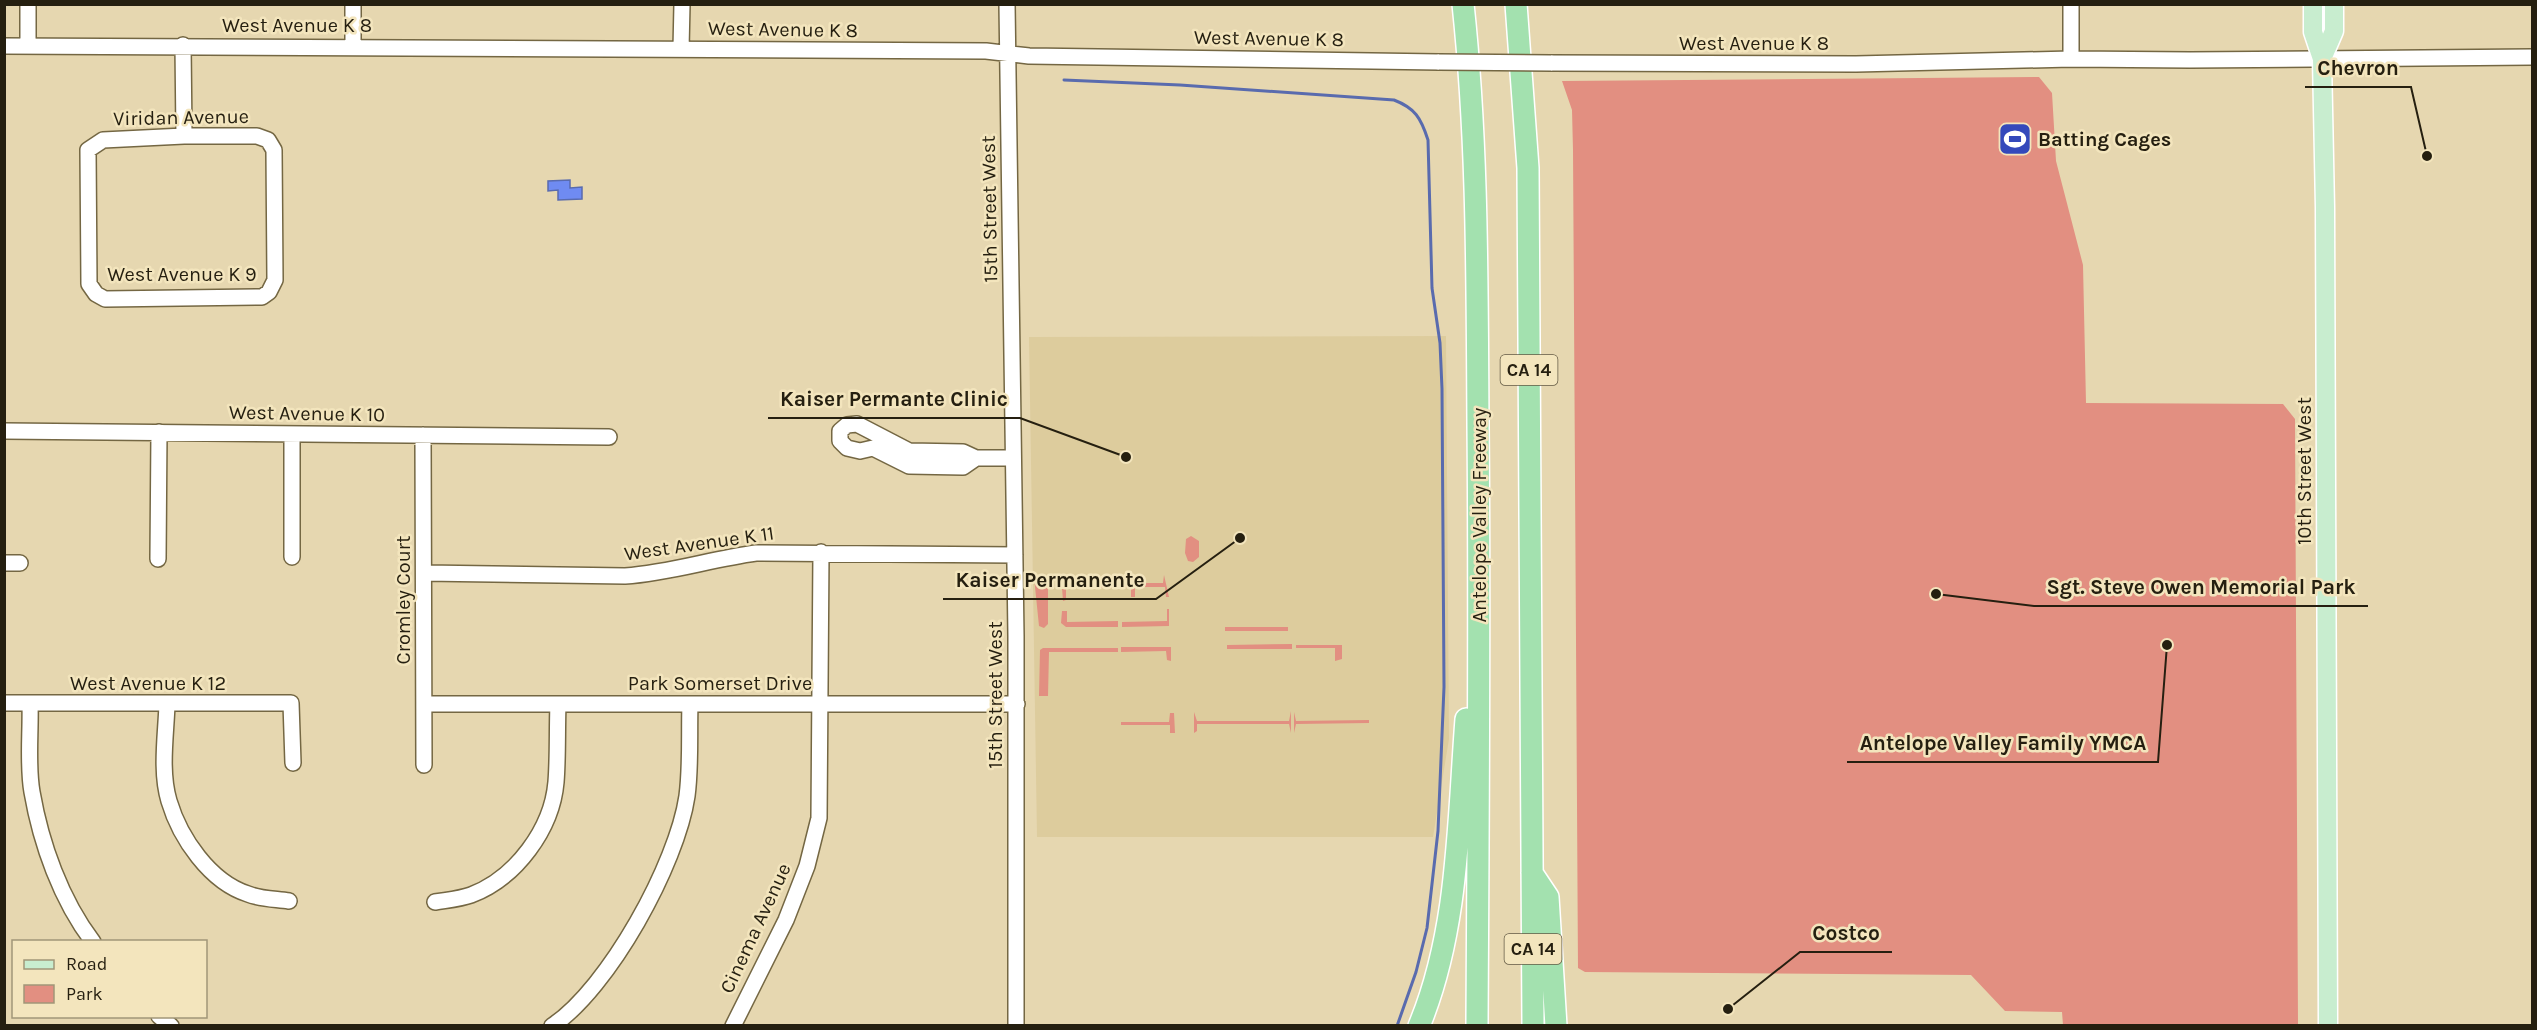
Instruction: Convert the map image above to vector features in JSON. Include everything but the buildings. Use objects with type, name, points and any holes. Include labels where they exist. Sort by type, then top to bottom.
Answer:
[{"type":"highway","name":"Antelope Valley Freeway","points":[[1463,4],[1472,91],[1477,191],[1480,635],[1477,1026]]},
{"type":"highway","name":"CA 14","points":[[1516,4],[1528,168],[1533,1026]]},
{"type":"highway","points":[[1419,1026],[1430,1000],[1443,952],[1454,875],[1469,683],[1480,635]]},
{"type":"highway","points":[[1532,873],[1548,897],[1556,1026]]},
{"type":"main road","name":"10th Street West","points":[[2313,4],[2313,32],[2322,59],[2328,1026]]},
{"type":"main road","name":"10th Street West","points":[[2322,59],[2334,31],[2334,4]]},
{"type":"street","points":[[28,4],[28,46]]},
{"type":"street","points":[[352,4],[353,46]]},
{"type":"street","points":[[681,49],[682,4]]},
{"type":"street","name":"15th Street West","points":[[1007,4],[1017,704],[1016,1026]]},
{"type":"street","points":[[2071,4],[2071,59]]},
{"type":"street","points":[[183,45],[184,136]]},
{"type":"street","name":"West Avenue K 8","points":[[4,46],[681,49],[1551,63],[1856,64],[2071,59],[2532,57]]},
{"type":"street","name":"Viridan Avenue","points":[[96,294],[89,284],[88,150],[94,143],[104,140],[184,136],[257,136],[268,140],[274,150],[276,280],[269,292]]},
{"type":"street","name":"West Avenue K 9","points":[[96,294],[105,299],[262,297],[269,292]]},
{"type":"street","points":[[976,458],[963,467],[909,466],[873,448],[860,451],[847,448],[840,436],[846,425],[857,424],[909,451],[963,452],[976,458],[1014,458]]},
{"type":"street","name":"West Avenue K 10","points":[[4,430],[609,437]]},
{"type":"street","points":[[158,560],[159,432]]},
{"type":"street","points":[[873,448],[877,433]]},
{"type":"street","points":[[292,434],[292,557]]},
{"type":"street","name":"Cromley Court","points":[[423,435],[424,765]]},
{"type":"street","name":"Cinema Avenue","points":[[733,1026],[786,920],[807,866],[819,818],[821,552]]},
{"type":"street","name":"West Avenue K 11","points":[[424,573],[625,576],[658,574],[723,557],[756,553],[1015,555]]},
{"type":"street","name":"West Avenue K 12","points":[[4,703],[291,703],[293,763]]},
{"type":"street","points":[[30,704],[32,790],[46,851],[77,921],[91,940]]},
{"type":"street","points":[[167,704],[165,764],[169,801],[196,854],[216,876],[247,894],[289,901]]},
{"type":"street","name":"Park Somerset Drive","points":[[424,704],[1017,704]]},
{"type":"street","points":[[435,902],[471,895],[497,882],[521,860],[539,837],[551,807],[556,784],[558,704]]},
{"type":"street","points":[[552,1026],[573,1012],[612,959],[644,913],[669,859],[687,796],[690,704]]},
{"type":"shaded area","points":[[1446,336],[1449,739],[1433,837],[1037,837],[1029,337]]},
{"type":"green space","points":[[2039,77],[2052,93],[2056,161],[2083,265],[2086,403],[2283,404],[2295,419],[2298,1025],[2063,1025],[2062,1012],[2005,1011],[1971,975],[1585,972],[1578,968],[1572,110],[1562,81]]},
{"type":"green space","points":[[1191,536],[1199,541],[1199,557],[1193,562],[1188,561],[1185,553],[1186,539]]},
{"type":"green space","points":[[1061,574],[1065,574],[1066,584],[1127,584],[1127,588],[1066,588],[1066,600],[1063,601]]},
{"type":"green space","points":[[1164,575],[1169,597],[1166,597],[1165,587],[1135,587],[1135,597],[1131,597],[1131,576],[1134,576],[1136,583],[1163,583]]},
{"type":"green space","points":[[1041,576],[1048,584],[1048,624],[1044,628],[1039,626],[1034,577]]},
{"type":"green space","points":[[1167,609],[1169,609],[1169,626],[1122,627],[1122,622],[1167,621]]},
{"type":"green space","points":[[1062,611],[1067,611],[1067,622],[1118,621],[1118,627],[1066,627],[1061,623]]},
{"type":"green space","points":[[1225,627],[1288,627],[1288,631],[1225,631]]},
{"type":"green space","points":[[1292,644],[1292,649],[1227,649],[1227,645]]},
{"type":"green space","points":[[1296,645],[1342,645],[1342,659],[1335,661],[1335,648],[1296,648]]},
{"type":"green space","points":[[1121,647],[1171,647],[1171,661],[1167,660],[1166,651],[1121,652]]},
{"type":"green space","points":[[1043,648],[1118,648],[1118,652],[1049,652],[1048,696],[1039,696],[1040,650]]},
{"type":"green space","points":[[1291,711],[1291,733],[1289,724],[1197,724],[1197,731],[1194,733],[1194,712],[1197,721],[1289,721]]},
{"type":"green space","points":[[1294,712],[1296,721],[1369,720],[1369,723],[1296,724],[1294,733]]},
{"type":"green space","points":[[1170,713],[1174,713],[1175,733],[1170,733],[1170,725],[1121,725],[1121,722],[1169,722]]},
{"type":"water","points":[[570,180],[570,188],[582,187],[582,199],[558,200],[558,190],[548,191],[548,181]]},
{"type":"waterway","points":[[1064,80],[1180,85],[1394,100],[1412,110],[1420,120],[1428,140],[1432,288],[1440,343],[1442,389],[1444,687],[1438,831],[1427,928],[1416,972],[1397,1026]]},
{"type":"place","name":"Batting Cages","points":[[2015,139]]},
{"type":"place","name":"Chevron","points":[[2427,156]]},
{"type":"place","name":"Kaiser Permante Clinic","points":[[1126,457]]},
{"type":"place","name":"Kaiser Permanente","points":[[1240,538]]},
{"type":"place","name":"Sgt. Steve Owen Memorial Park","points":[[1936,594]]},
{"type":"place","name":"Antelope Valley Family YMCA","points":[[2167,645]]},
{"type":"place","name":"Costco","points":[[1728,1009]]}]
